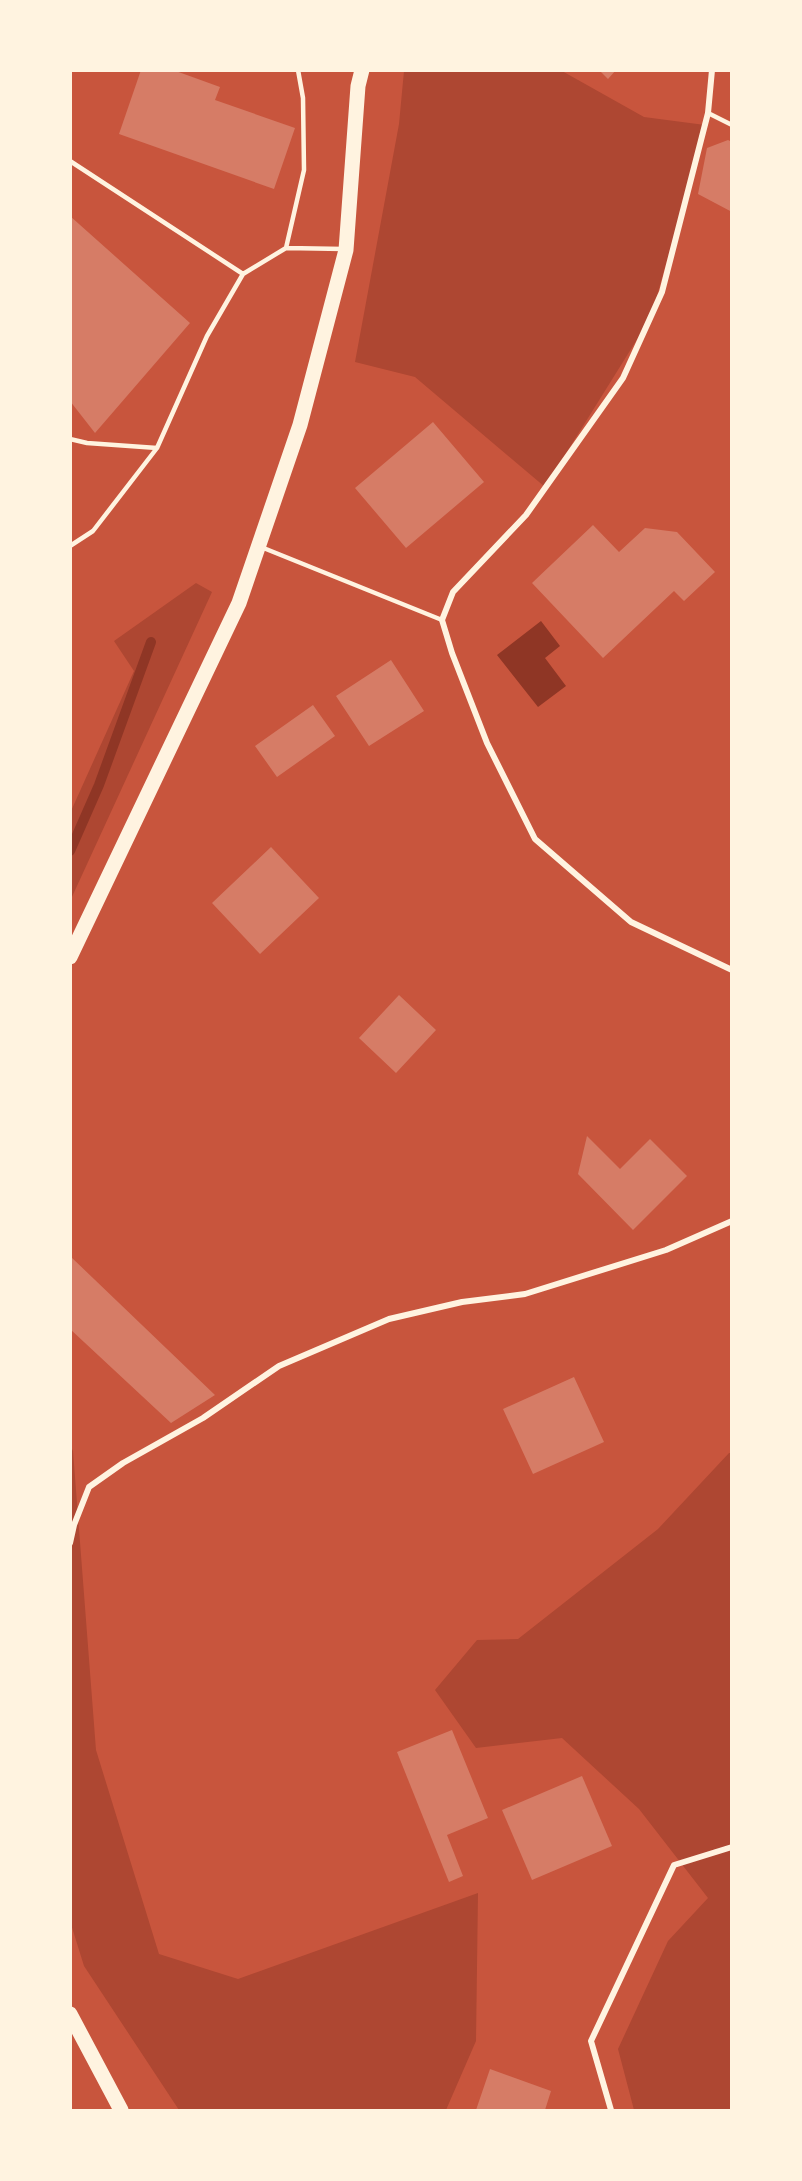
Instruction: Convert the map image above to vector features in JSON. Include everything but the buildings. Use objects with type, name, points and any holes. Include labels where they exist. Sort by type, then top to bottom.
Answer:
[{"type":"main road","points":[[70,957],[239,603],[300,425],[346,250],[360,78],[353,70]]},
{"type":"main road","points":[[70,2014],[121,2110]]},
{"type":"street","points":[[712,70],[708,113],[662,292],[623,378],[526,515],[453,592],[442,620],[452,653],[487,743],[535,839],[631,922],[732,970]]},
{"type":"street","points":[[70,1543],[74,1524],[89,1487],[123,1463],[203,1418],[279,1366],[388,1319],[462,1302],[525,1294],[666,1250],[732,1221]]},
{"type":"street","points":[[611,2110],[591,2041],[674,1866],[732,1847]]},
{"type":"lane","points":[[286,248],[303,170],[303,98],[298,70]]},
{"type":"lane","points":[[708,113],[732,125]]},
{"type":"lane","points":[[70,161],[243,274]]},
{"type":"lane","points":[[70,546],[93,531],[158,448],[207,336],[243,274],[286,248],[346,250]]},
{"type":"lane","points":[[70,439],[87,443],[158,448]]},
{"type":"lane","points":[[259,546],[442,620]]},
{"type":"shaded area","points":[[404,71],[562,71],[644,117],[705,125],[651,317],[545,487],[415,377],[355,362],[399,124]]},
{"type":"shaded area","points":[[196,583],[212,592],[71,899],[71,811],[134,671],[114,641]]},
{"type":"shaded area","points":[[541,621],[560,646],[545,658],[566,686],[538,707],[497,655]]},
{"type":"shaded area","points":[[70,1445],[73,1451],[96,1750],[159,1954],[238,1979],[478,1893],[476,2041],[446,2110],[179,2110],[84,1966],[70,1921]]},
{"type":"shaded area","points":[[731,1453],[731,2110],[634,2110],[618,2049],[668,1941],[708,1898],[639,1809],[562,1738],[476,1748],[435,1690],[477,1640],[518,1639],[658,1529]]},
{"type":"waterway","points":[[70,851],[99,785],[151,642]]}]
